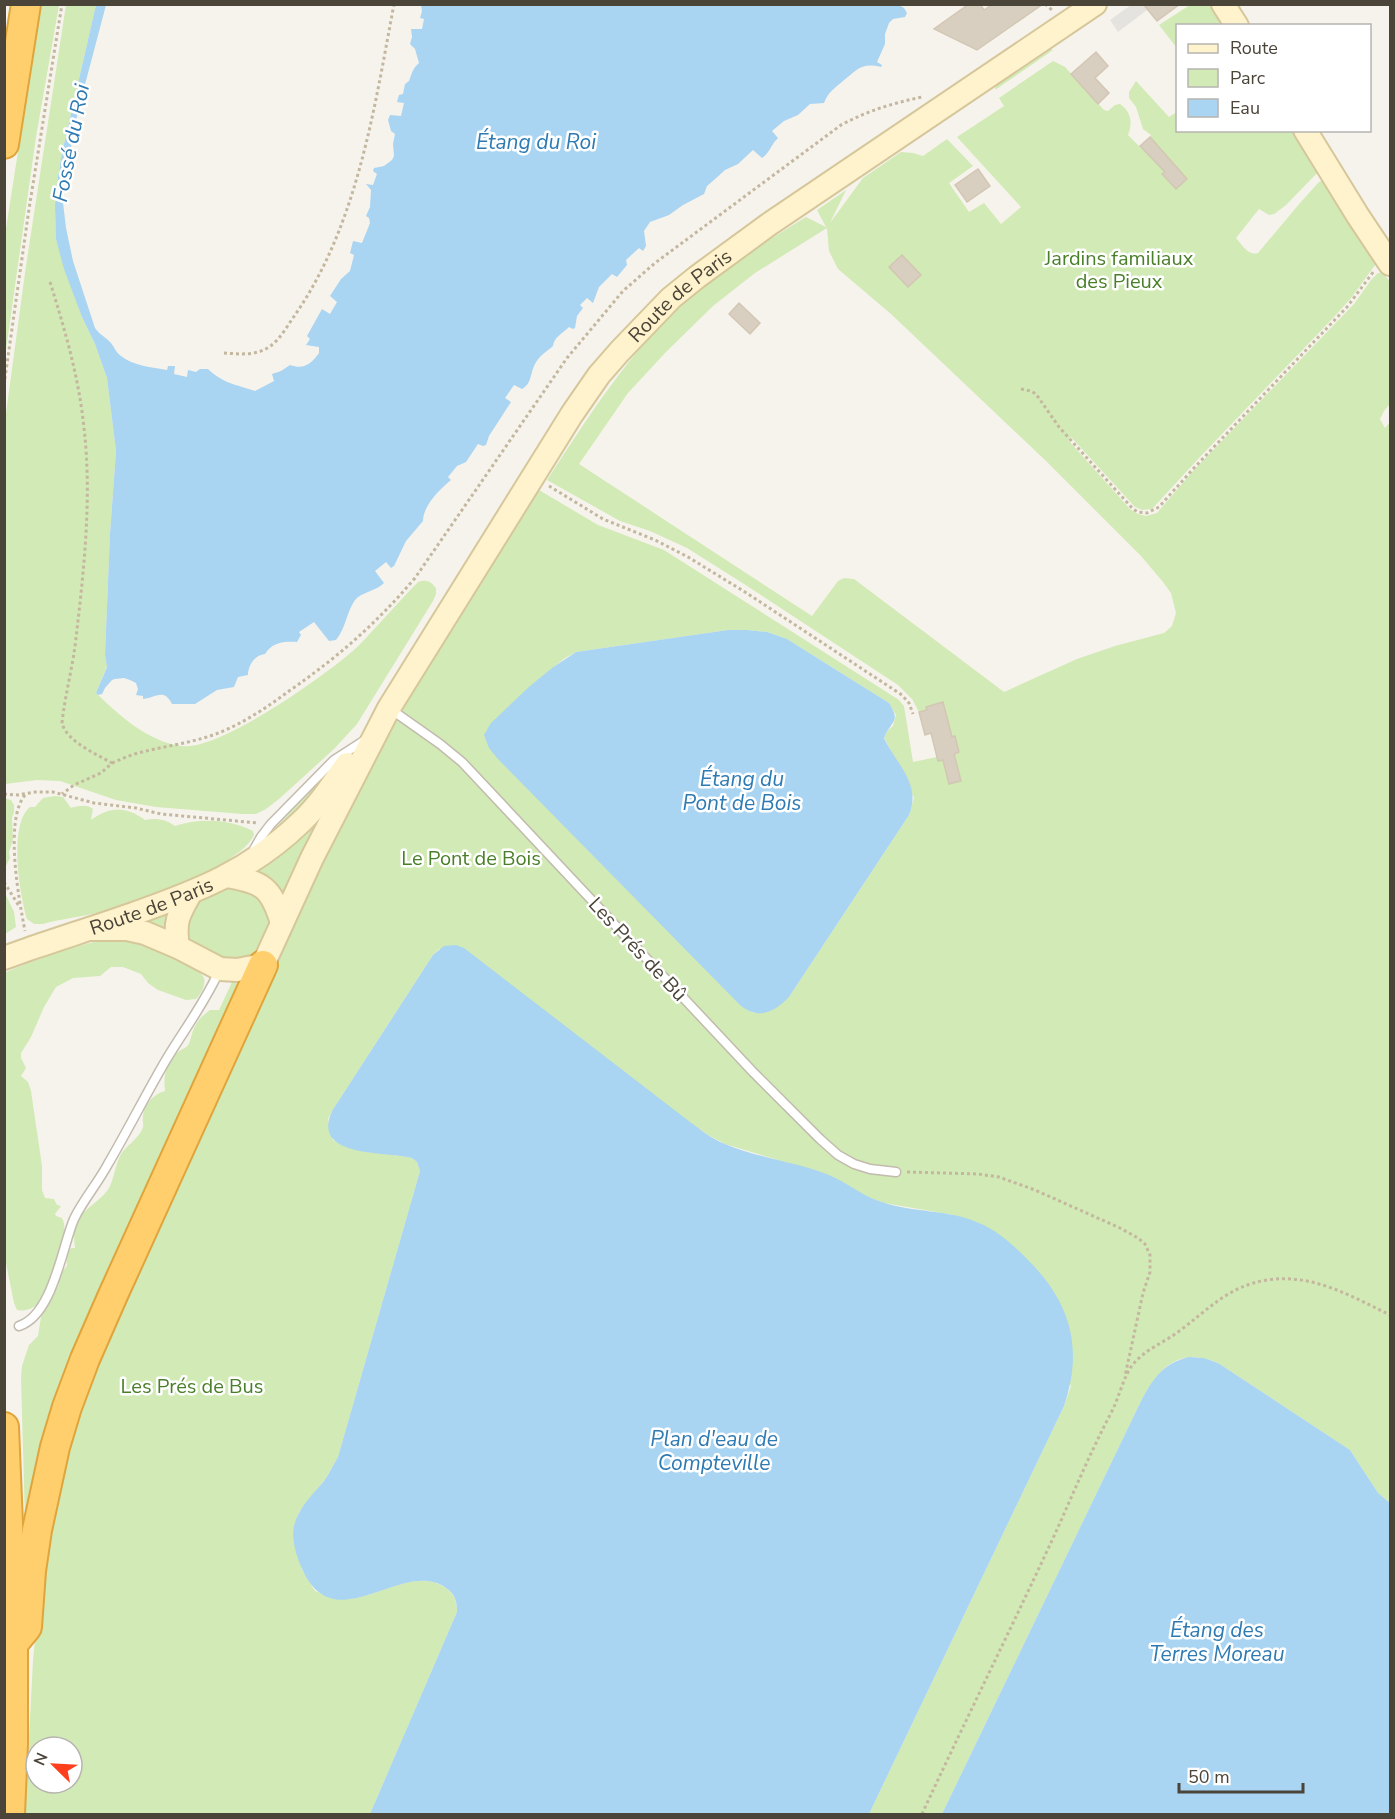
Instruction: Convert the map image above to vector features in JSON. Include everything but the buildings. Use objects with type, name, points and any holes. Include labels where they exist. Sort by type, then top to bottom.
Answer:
[{"type":"highway","points":[[4,144],[26,4]]},
{"type":"highway","points":[[13,1644],[27,1627],[37,1530],[55,1447],[67,1407],[108,1305],[263,965]]},
{"type":"highway","points":[[4,1427],[13,1644],[10,1815]]},
{"type":"street","name":"Route de Paris","points":[[263,965],[312,858],[389,708],[532,476],[599,375],[671,298],[721,259],[1095,4]]},
{"type":"street","points":[[1223,4],[1236,24]]},
{"type":"street","points":[[1306,132],[1389,262]]},
{"type":"street","name":"Route de Paris","points":[[90,929],[190,894],[236,871],[268,850],[302,821],[323,797],[389,708]]},
{"type":"street","points":[[236,871],[245,879],[264,888],[276,903],[282,923]]},
{"type":"street","points":[[178,947],[176,922],[190,894]]},
{"type":"street","name":"Route de Paris","points":[[90,929],[136,931],[178,947],[220,969]]},
{"type":"street","points":[[4,958],[90,929]]},
{"type":"street","points":[[220,969],[237,970],[263,965]]},
{"type":"lane","name":"Les Prés de Bû","points":[[389,708],[462,762],[753,1072],[829,1148],[861,1167],[896,1172]]},
{"type":"lane","points":[[236,871],[271,824],[334,760],[365,740]]},
{"type":"lane","points":[[19,1326],[32,1319],[41,1307],[61,1263],[75,1217],[107,1166],[166,1060],[210,990],[220,969]]},
{"type":"path","points":[[4,385],[62,4]]},
{"type":"path","points":[[224,353],[251,353],[269,347],[282,334],[320,274],[356,181],[374,111],[394,4]]},
{"type":"path","points":[[62,794],[74,785],[100,774],[112,763],[139,752],[187,743],[236,725],[262,710],[351,645],[389,608],[415,578],[567,358],[617,299],[640,276],[841,125],[884,106],[929,95]]},
{"type":"path","points":[[1021,389],[1035,394],[1059,427],[1133,509],[1142,513],[1152,512],[1347,307],[1376,269],[1389,262]]},
{"type":"path","points":[[50,282],[69,342],[78,383],[84,429],[87,483],[83,568],[76,640],[62,723],[64,731],[70,738],[112,763]]},
{"type":"path","points":[[532,476],[603,519],[668,546],[745,592],[903,695],[913,714]]},
{"type":"path","points":[[4,794],[25,795],[43,791],[94,803],[136,808],[161,814],[271,824]]},
{"type":"path","points":[[4,882],[20,909],[14,847],[18,814],[25,795]]},
{"type":"path","points":[[896,1172],[978,1174],[999,1178],[1035,1190],[1138,1238],[1150,1255],[1150,1272],[1143,1293],[1123,1385]]},
{"type":"path","points":[[922,1815],[1132,1366],[1144,1354],[1179,1331],[1218,1299],[1237,1288],[1266,1280],[1282,1278],[1318,1283],[1390,1315]]},
{"type":"green space","points":[[41,4],[59,5],[36,137],[5,357],[5,235]]},
{"type":"green space","points":[[1211,4],[1224,24],[1176,24],[1176,47],[1159,25],[1190,5]]},
{"type":"green space","points":[[66,5],[96,5],[62,153],[56,189],[56,239],[82,317],[107,378],[116,451],[110,534],[105,655],[107,666],[96,693],[124,719],[145,733],[181,746],[198,745],[245,725],[321,676],[358,646],[418,582],[428,581],[436,588],[433,601],[357,724],[334,749],[279,799],[256,814],[156,807],[116,800],[60,781],[37,780],[5,784],[4,436],[26,266]]},
{"type":"green space","points":[[1050,49],[1053,50],[995,90],[996,85]]},
{"type":"green space","points":[[1053,61],[1065,67],[1104,110],[1108,111],[1120,104],[1124,107],[1130,118],[1128,135],[1150,157],[1159,147],[1150,137],[1151,135],[1143,129],[1136,107],[1129,98],[1129,92],[1136,81],[1169,117],[1176,113],[1176,132],[1296,132],[1321,169],[1274,214],[1269,215],[1259,209],[1236,238],[1248,251],[1258,253],[1300,203],[1319,182],[1324,180],[1378,261],[1334,317],[1152,509],[1142,510],[1135,507],[1071,437],[1068,440],[1130,509],[1138,514],[1146,516],[1157,513],[1193,471],[1354,304],[1378,273],[1383,273],[1390,282],[1390,404],[1380,419],[1385,428],[1390,422],[1390,1503],[1378,1493],[1350,1450],[1218,1363],[1192,1357],[1172,1363],[1156,1378],[1142,1399],[942,1814],[869,1814],[1064,1406],[1071,1386],[979,1223],[954,1215],[884,1203],[865,1196],[831,1176],[725,1144],[708,1135],[439,949],[328,1119],[333,1140],[361,1151],[412,1158],[417,1162],[420,1171],[338,1457],[326,1478],[299,1512],[294,1527],[302,1570],[315,1591],[335,1598],[347,1599],[397,1585],[422,1581],[434,1582],[446,1588],[456,1601],[457,1612],[370,1814],[25,1814],[26,1795],[84,1795],[84,1735],[29,1735],[33,1661],[43,1555],[72,1422],[320,859],[372,761],[434,655],[539,490],[598,525],[664,550],[899,700],[904,706],[913,762],[937,757],[939,761],[943,760],[945,765],[956,762],[954,754],[959,752],[955,736],[951,737],[943,703],[927,707],[927,710],[919,712],[912,699],[898,685],[687,548],[650,531],[620,521],[547,480],[629,362],[647,340],[688,299],[701,287],[760,245],[806,217],[826,227],[817,210],[846,190],[830,223],[863,178],[901,152],[923,156],[947,139],[973,166],[949,183],[969,212],[984,203],[1001,224],[1021,207],[957,137],[1004,106],[999,98]],"holes":[[[827,228],[829,251],[838,269],[891,314],[1046,461],[1141,556],[1171,593],[1176,613],[1172,626],[1164,633],[1077,659],[1004,692],[854,579],[844,578],[838,581],[812,616],[579,464],[628,393],[713,306],[755,273]],[[728,630],[767,632],[787,639],[889,703],[896,715],[893,726],[884,737],[914,798],[909,815],[789,997],[754,1013],[741,1006],[533,684],[576,652]]]},
{"type":"green space","points":[[322,781],[303,807],[265,839],[314,787]]},
{"type":"green space","points":[[63,797],[71,808],[91,807],[93,809],[91,820],[111,810],[125,810],[145,820],[160,820],[175,826],[204,821],[225,822],[253,831],[254,835],[245,848],[218,867],[168,892],[97,913],[34,924],[27,919],[21,894],[18,861],[19,829],[23,816],[30,807],[35,807],[43,798]]},
{"type":"green space","points":[[330,797],[285,903],[249,873]]},
{"type":"green space","points":[[4,798],[11,800],[14,805],[13,840],[6,866],[4,866]]},
{"type":"green space","points":[[225,886],[256,891],[274,927],[262,953],[230,964],[188,946],[185,918],[195,901]]},
{"type":"green space","points":[[4,891],[14,912],[16,927],[5,934]]},
{"type":"green space","points":[[176,904],[168,931],[135,925]]},
{"type":"green space","points":[[110,939],[139,941],[174,957],[200,973],[204,978],[204,986],[196,999],[186,1000],[158,990],[141,974],[123,967],[111,967],[100,976],[73,978],[56,987],[44,1007],[21,1053],[26,1068],[21,1076],[28,1082],[31,1091],[42,1166],[42,1190],[45,1198],[54,1199],[57,1205],[61,1206],[55,1214],[62,1218],[64,1235],[58,1258],[42,1298],[32,1308],[17,1310],[4,1253],[4,973],[56,953]]},
{"type":"green space","points":[[245,978],[25,1521],[22,1366],[29,1345],[38,1336],[41,1317],[47,1301],[58,1287],[60,1274],[67,1266],[66,1255],[71,1248],[75,1248],[76,1224],[82,1214],[109,1188],[120,1156],[141,1131],[143,1114],[147,1105],[156,1095],[165,1091],[165,1074],[172,1058],[189,1044],[198,1021],[210,1010],[219,1010],[233,980]]},
{"type":"shaded area","points":[[1131,5],[1143,5],[1147,10],[1118,32],[1110,20]]},
{"type":"water","name":"Étang du Roi","points":[[96,5],[106,5],[78,111],[62,194],[73,261],[95,328],[119,354],[131,362],[167,370],[168,366],[175,366],[174,374],[187,377],[188,370],[196,372],[200,369],[208,369],[225,381],[255,391],[274,381],[272,374],[290,365],[299,367],[307,365],[319,353],[319,347],[306,345],[310,339],[307,336],[322,309],[330,314],[337,302],[330,296],[341,279],[350,271],[354,255],[350,253],[353,241],[362,243],[370,223],[366,216],[370,207],[371,190],[366,184],[373,185],[377,174],[373,171],[374,168],[384,166],[394,156],[395,134],[391,131],[388,120],[390,115],[401,116],[404,103],[397,102],[399,95],[403,94],[405,84],[419,63],[415,49],[410,44],[411,29],[422,29],[424,19],[420,18],[421,5],[899,5],[907,13],[905,17],[893,19],[889,23],[885,34],[885,44],[877,62],[882,65],[881,67],[864,66],[856,70],[832,90],[824,103],[810,104],[798,115],[784,121],[772,131],[778,138],[762,158],[753,150],[707,186],[704,194],[669,215],[650,222],[644,231],[646,246],[643,251],[639,248],[626,260],[627,265],[617,277],[612,274],[599,287],[593,303],[587,298],[580,305],[583,308],[577,316],[575,328],[569,327],[539,359],[525,387],[522,389],[514,385],[505,398],[511,402],[489,436],[486,445],[478,444],[466,462],[457,466],[448,477],[451,480],[429,504],[423,521],[406,541],[394,566],[391,568],[386,562],[375,571],[384,583],[355,600],[336,640],[329,641],[314,622],[299,632],[301,635],[297,642],[283,642],[275,645],[265,654],[255,658],[248,675],[238,677],[234,687],[217,690],[195,704],[172,704],[163,695],[143,699],[143,696],[136,695],[138,689],[136,683],[124,678],[112,680],[102,694],[96,693],[107,667],[105,655],[110,534],[116,451],[107,378],[64,269],[56,239],[55,206],[62,153]]},
{"type":"water","name":"Étang du Pont de Bois","points":[[728,630],[767,632],[787,639],[889,703],[895,718],[884,738],[906,775],[912,794],[909,815],[789,997],[778,1007],[761,1013],[754,1013],[741,1006],[497,758],[489,748],[484,735],[491,723],[530,686],[576,652]]},
{"type":"water","name":"Plan d'eau de Compteville","points":[[456,945],[464,948],[711,1137],[738,1149],[829,1175],[882,1202],[955,1215],[986,1226],[1004,1238],[1026,1258],[1041,1274],[1063,1308],[1069,1326],[1073,1364],[1064,1406],[869,1814],[370,1814],[457,1608],[455,1598],[449,1590],[429,1581],[410,1582],[351,1599],[333,1599],[317,1591],[303,1571],[295,1549],[293,1531],[296,1519],[306,1502],[324,1481],[338,1457],[420,1171],[417,1162],[412,1158],[354,1150],[341,1145],[332,1137],[328,1126],[332,1111],[433,955],[444,946]]},
{"type":"water","name":"Étang des Terres Moreau","points":[[1189,1357],[1204,1358],[1218,1363],[1350,1450],[1378,1493],[1390,1503],[1390,1814],[942,1814],[1142,1399],[1166,1367]]},
{"type":"water label","name":"Fossé du Roi","points":[[71,143]]},
{"type":"park label","name":"Jardins familiaux des Pieux","points":[[1119,270]]},
{"type":"park label","name":"Le Pont de Bois","points":[[471,858]]},
{"type":"park label","name":"Les Prés de Bus","points":[[192,1386]]}]
